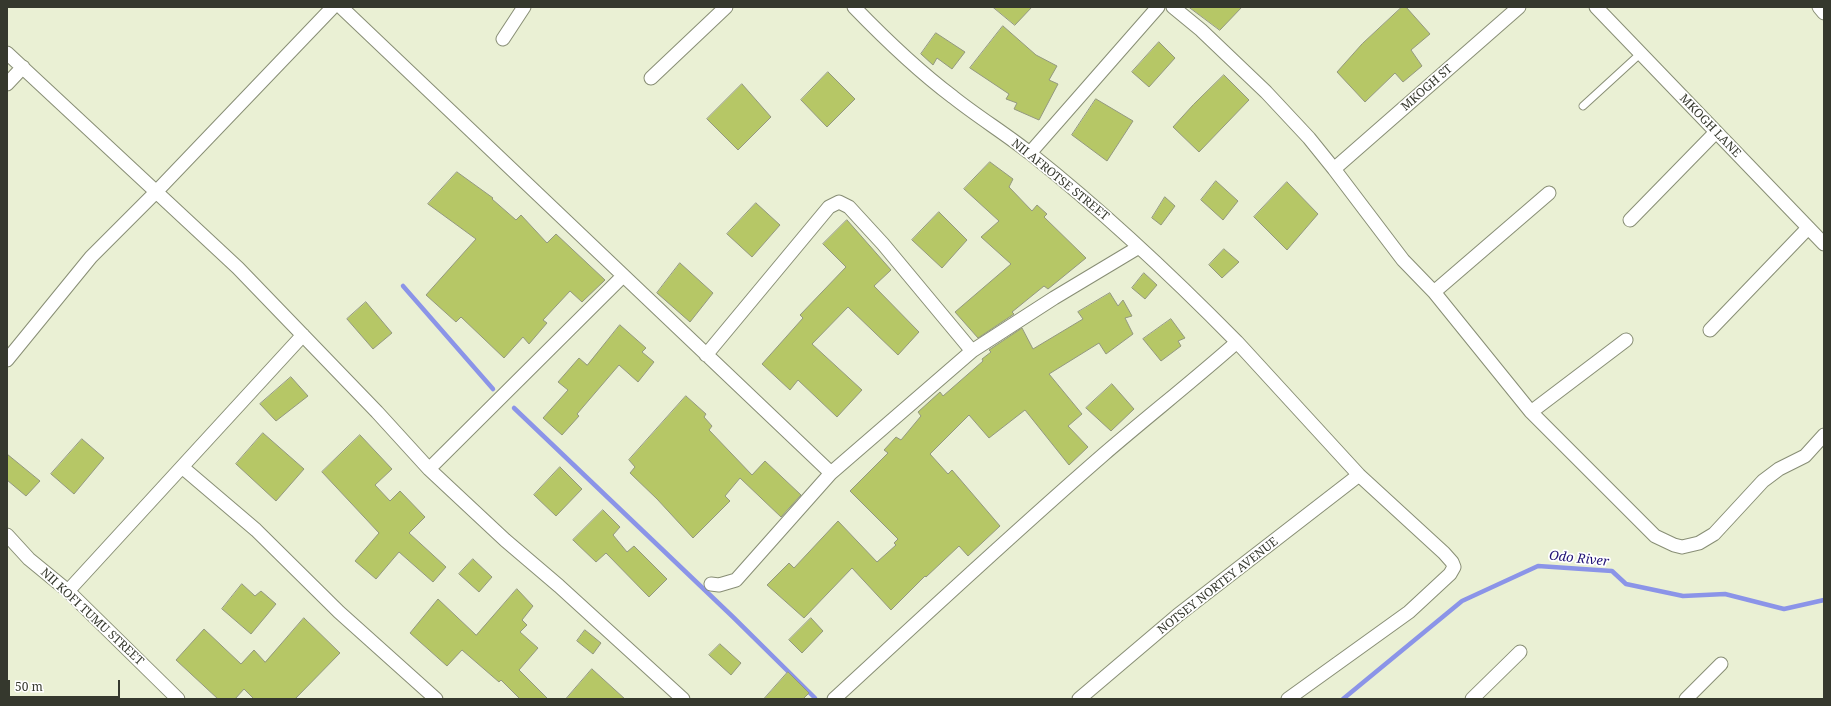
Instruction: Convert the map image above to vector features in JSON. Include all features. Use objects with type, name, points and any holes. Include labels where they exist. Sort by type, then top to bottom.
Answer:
[{"type":"street","points":[[7,360],[91,257],[156,192],[333,7]]},
{"type":"street","points":[[342,7],[831,473]]},
{"type":"street","points":[[503,39],[524,7]]},
{"type":"street","points":[[652,78],[726,7]]},
{"type":"street","name":"NII AFROTSE STREET","points":[[854,7],[919,69],[952,97],[1030,154],[1086,199],[1139,247],[1237,342],[1358,475],[1452,562],[1454,567],[1450,574],[1409,612],[1288,699]]},
{"type":"street","points":[[1030,154],[1158,7]]},
{"type":"street","points":[[1173,7],[1201,30],[1266,92],[1309,138],[1403,260],[1434,292],[1531,412],[1655,536],[1682,547],[1699,543],[1714,534],[1763,481],[1779,469],[1805,456],[1824,435]]},
{"type":"street","name":"MKOGH ST","points":[[1334,169],[1519,7]]},
{"type":"street","name":"MKOGH LANE","points":[[1596,7],[1824,244]]},
{"type":"street","points":[[1819,7],[1824,13]]},
{"type":"street","points":[[7,53],[238,268],[429,469],[505,540],[559,586],[684,699]]},
{"type":"street","points":[[7,84],[23,67]]},
{"type":"street","points":[[1630,220],[1716,132]]},
{"type":"street","points":[[1434,292],[1549,194]]},
{"type":"street","points":[[706,355],[829,207],[839,202],[849,207],[883,244],[972,351]]},
{"type":"street","points":[[1710,330],[1808,228]]},
{"type":"street","points":[[711,584],[719,585],[736,580],[831,473],[972,351],[1054,298],[1139,247]]},
{"type":"street","points":[[429,469],[623,276]]},
{"type":"street","points":[[68,591],[303,335]]},
{"type":"street","points":[[1531,412],[1626,340]]},
{"type":"street","points":[[834,699],[969,574],[1104,454],[1216,362],[1237,342]]},
{"type":"street","points":[[182,467],[256,530],[339,612],[436,699]]},
{"type":"street","name":"NOTSEY NORTEY AVENUE","points":[[1079,699],[1178,616],[1358,475]]},
{"type":"street","name":"NII KOFI TUMU STREET","points":[[7,536],[29,559],[68,591],[178,699]]},
{"type":"street","points":[[1472,699],[1520,652]]},
{"type":"street","points":[[1686,699],[1721,664]]},
{"type":"lane","points":[[1583,106],[1641,53]]},
{"type":"building","points":[[993,7],[1032,7],[1015,25]]},
{"type":"building","points":[[1189,7],[1242,7],[1220,30]]},
{"type":"building","points":[[1402,7],[1406,7],[1430,34],[1411,50],[1422,66],[1403,82],[1395,73],[1365,102],[1337,72],[1362,44]]},
{"type":"building","points":[[1003,26],[1036,55],[1057,66],[1049,80],[1058,84],[1039,120],[1014,109],[1017,103],[1006,99],[1009,94],[970,68]]},
{"type":"building","points":[[936,33],[965,52],[952,69],[937,58],[933,65],[921,54]]},
{"type":"building","points":[[1159,42],[1175,58],[1149,87],[1132,72]]},
{"type":"building","points":[[828,72],[855,99],[827,127],[801,100]]},
{"type":"building","points":[[1224,75],[1249,100],[1199,152],[1173,127]]},
{"type":"building","points":[[742,84],[771,117],[738,150],[707,119]]},
{"type":"building","points":[[1096,99],[1133,121],[1107,161],[1072,135]]},
{"type":"building","points":[[990,162],[1013,179],[1009,187],[1032,211],[1037,205],[1047,214],[1044,217],[1086,258],[1048,289],[1044,286],[1012,312],[1014,314],[978,338],[955,312],[1011,264],[981,237],[999,221],[964,189]]},
{"type":"building","points":[[457,172],[493,198],[492,199],[516,220],[521,215],[547,243],[556,234],[605,280],[582,302],[570,291],[543,320],[547,323],[529,344],[523,337],[504,358],[461,317],[456,322],[426,295],[476,239],[428,204]]},
{"type":"building","points":[[1216,181],[1238,201],[1223,220],[1201,200]]},
{"type":"building","points":[[1287,182],[1318,214],[1287,250],[1254,217]]},
{"type":"building","points":[[1165,197],[1175,206],[1161,225],[1152,218]]},
{"type":"building","points":[[756,203],[780,225],[752,257],[727,234]]},
{"type":"building","points":[[939,212],[967,240],[942,268],[912,240]]},
{"type":"building","points":[[847,220],[891,270],[874,286],[919,332],[898,355],[848,307],[812,344],[862,390],[837,417],[798,380],[790,390],[762,364],[803,318],[800,315],[846,267],[823,244]]},
{"type":"building","points":[[1224,249],[1239,262],[1222,278],[1209,265]]},
{"type":"building","points":[[680,263],[713,293],[690,322],[657,293]]},
{"type":"building","points":[[1144,273],[1157,285],[1145,299],[1132,288]]},
{"type":"building","points":[[1110,293],[1118,306],[1123,300],[1132,316],[1125,318],[1133,334],[1106,354],[1099,343],[1049,374],[1082,414],[1068,426],[1088,447],[1069,465],[1025,410],[989,438],[969,415],[930,454],[948,474],[952,470],[1000,526],[968,556],[959,546],[926,577],[925,576],[891,610],[852,568],[804,618],[767,585],[789,563],[794,568],[838,521],[877,562],[896,545],[894,543],[898,539],[850,491],[888,453],[884,450],[896,437],[901,440],[921,416],[918,412],[940,392],[943,396],[983,361],[982,359],[991,352],[989,350],[1022,328],[1033,349],[1083,319],[1078,312]]},
{"type":"building","points":[[366,302],[392,333],[373,349],[347,319]]},
{"type":"building","points":[[1171,319],[1185,338],[1178,341],[1181,346],[1161,361],[1143,339]]},
{"type":"building","points":[[620,325],[646,348],[642,352],[654,362],[638,382],[619,365],[577,414],[579,416],[562,435],[543,418],[568,390],[558,382],[579,358],[587,365]]},
{"type":"building","points":[[291,377],[308,396],[276,421],[260,404]]},
{"type":"building","points":[[1112,384],[1134,409],[1111,431],[1086,408]]},
{"type":"building","points":[[686,396],[706,414],[704,417],[712,426],[709,430],[752,475],[765,461],[801,495],[781,517],[740,478],[725,496],[730,501],[693,538],[657,499],[630,473],[635,467],[629,460]]},
{"type":"building","points":[[263,433],[304,469],[276,501],[236,464]]},
{"type":"building","points":[[360,435],[392,469],[375,485],[390,501],[400,491],[425,517],[409,533],[446,567],[433,582],[399,552],[376,579],[355,561],[379,533],[322,472]]},
{"type":"building","points":[[82,439],[104,458],[74,494],[51,474]]},
{"type":"building","points":[[7,454],[40,481],[26,496],[7,480]]},
{"type":"building","points":[[560,467],[582,489],[556,516],[534,495]]},
{"type":"building","points":[[603,510],[620,527],[613,535],[627,552],[634,546],[667,579],[649,597],[606,553],[596,562],[573,540]]},
{"type":"building","points":[[473,559],[492,577],[479,592],[459,574]]},
{"type":"building","points":[[242,584],[255,596],[261,591],[276,604],[251,634],[222,609]]},
{"type":"building","points":[[517,589],[533,606],[522,620],[527,625],[520,632],[538,648],[519,670],[548,699],[520,699],[501,680],[499,682],[462,650],[447,666],[410,633],[438,599],[476,635]]},
{"type":"building","points":[[304,618],[340,653],[295,699],[254,699],[244,689],[235,699],[218,699],[176,660],[204,629],[241,664],[254,650],[265,662]]},
{"type":"building","points":[[811,618],[823,631],[802,653],[789,640]]},
{"type":"building","points":[[585,630],[601,643],[593,654],[577,641]]},
{"type":"building","points":[[720,644],[741,663],[731,675],[709,655]]},
{"type":"building","points":[[592,669],[625,699],[566,699]]},
{"type":"building","points":[[788,672],[809,693],[803,699],[764,699]]},
{"type":"waterway","points":[[403,286],[493,389]]},
{"type":"waterway","points":[[514,408],[733,617],[815,698]]},
{"type":"waterway","name":"Odo River","points":[[1343,699],[1462,601],[1538,566],[1612,571],[1626,584],[1683,596],[1725,594],[1784,609],[1824,600]]}]
